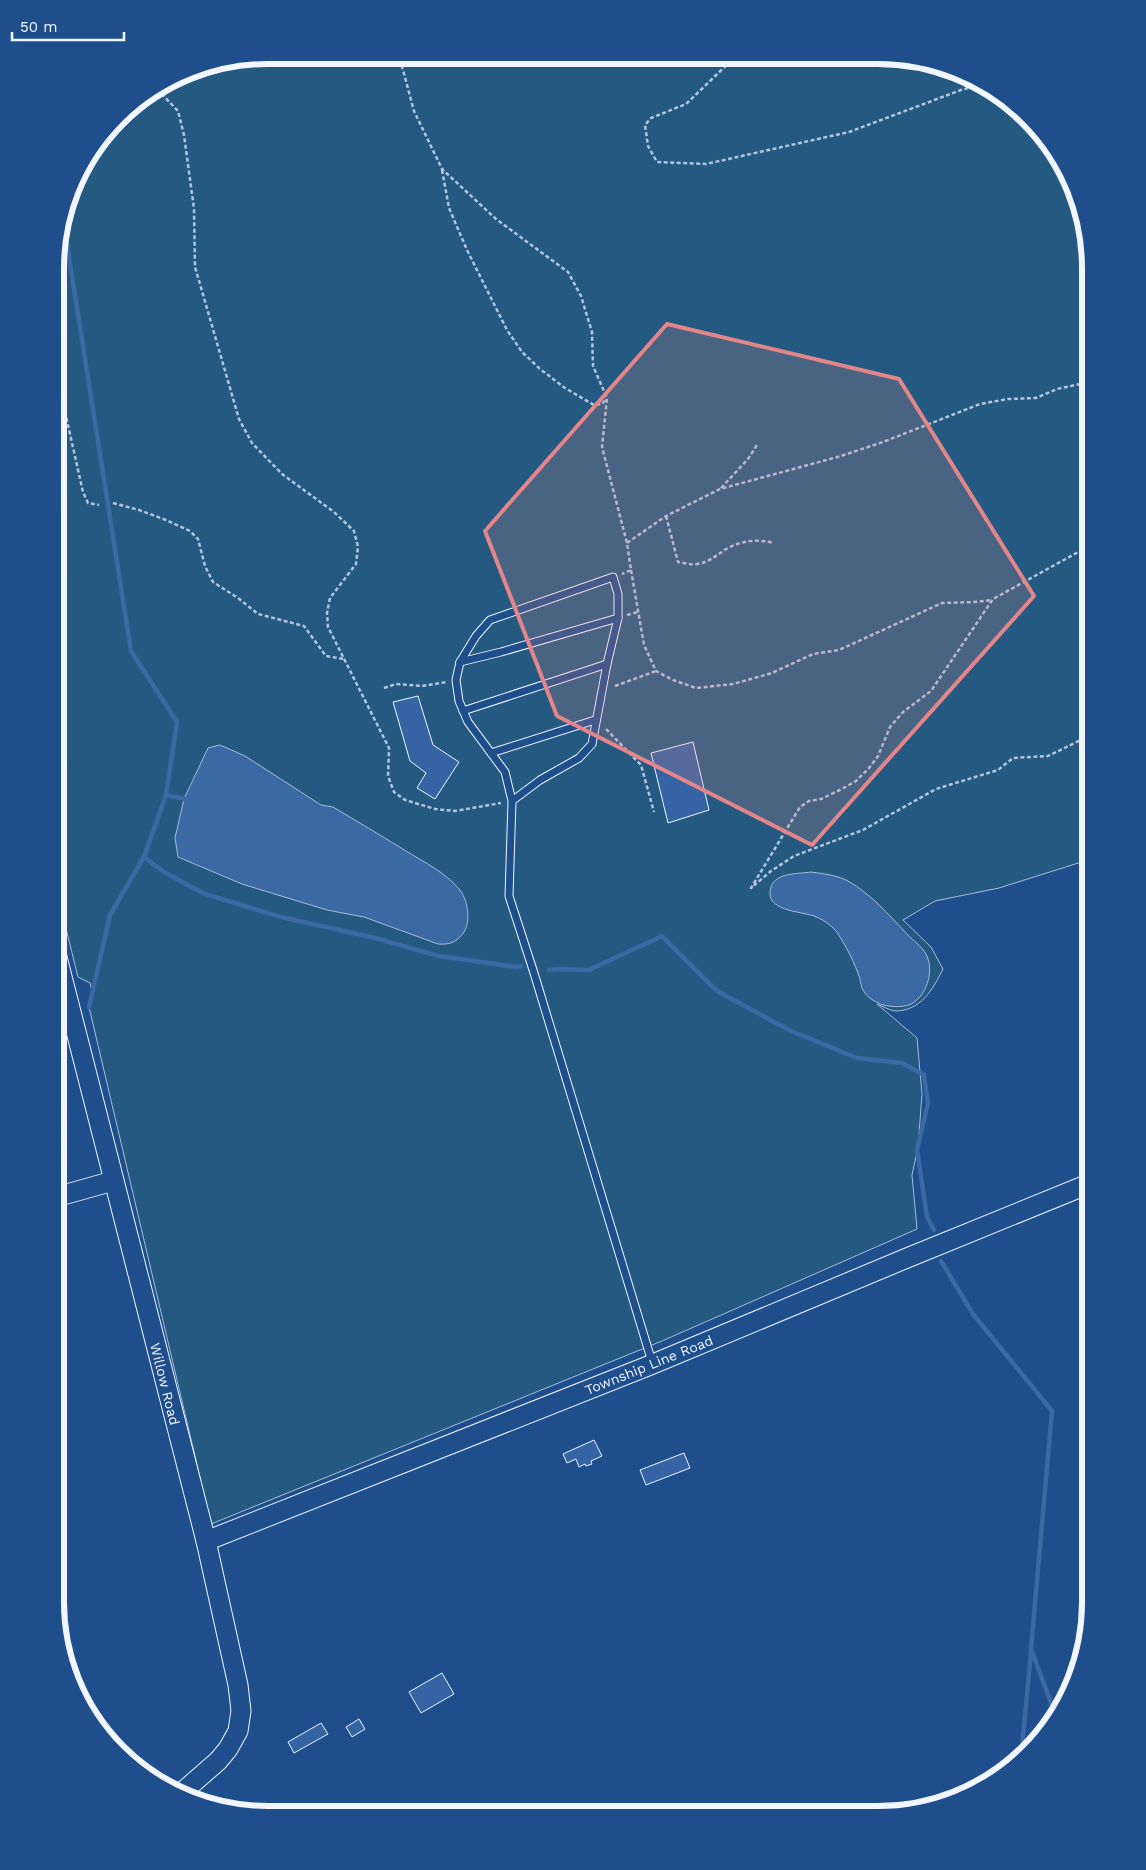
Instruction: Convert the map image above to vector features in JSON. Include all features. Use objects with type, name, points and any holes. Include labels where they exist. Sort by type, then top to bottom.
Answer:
[{"type":"street","name":"Willow Road","points":[[64,986],[112,1181],[206,1541],[238,1685],[241,1711],[238,1731],[218,1762],[186,1789]]},
{"type":"street","points":[[64,1195],[112,1181]]},
{"type":"street","name":"Township Line Road","points":[[206,1541],[652,1364],[916,1254],[1082,1188]]},
{"type":"lane","points":[[512,802],[540,780],[579,758],[592,744],[595,720],[603,690],[606,664],[618,618],[618,594],[613,577],[490,620],[476,636],[460,662],[456,680],[459,701],[463,711],[476,734],[505,772],[512,802],[508,896],[534,973],[652,1364]]},
{"type":"lane","points":[[460,662],[618,618]]},
{"type":"lane","points":[[463,711],[606,664]]},
{"type":"lane","points":[[491,753],[595,720]]},
{"type":"path","points":[[402,64],[414,111],[442,169],[449,208],[467,250],[507,330],[522,352],[540,370],[565,388],[594,405],[602,404],[607,398]]},
{"type":"path","points":[[728,64],[686,104],[651,118],[645,125],[648,146],[657,162],[706,164],[849,132],[973,87]]},
{"type":"path","points":[[162,93],[178,111],[184,135],[194,209],[195,267],[239,419],[252,443],[282,474],[334,512],[354,531],[358,548],[356,564],[330,598],[327,613],[328,627],[389,748],[388,776],[394,792],[405,800],[420,805],[455,811],[512,802]]},
{"type":"path","points":[[442,169],[496,219],[568,272],[581,296],[592,332],[593,366],[607,398],[602,447],[627,543],[644,645],[656,671],[673,680],[696,688],[733,684],[772,673],[814,654],[838,650],[942,603],[975,602],[993,599],[1082,550]]},
{"type":"path","points":[[627,543],[666,516],[720,488],[841,456],[883,442],[980,404],[1008,399],[1036,398],[1057,389],[1082,384]]},
{"type":"path","points":[[64,403],[83,492],[88,503],[99,506]]},
{"type":"path","points":[[720,488],[744,465],[757,445]]},
{"type":"path","points":[[113,503],[157,516],[190,531],[198,539],[205,566],[213,582],[258,614],[304,626],[326,656],[344,659]]},
{"type":"path","points":[[666,516],[678,562],[696,565],[712,560],[728,548],[746,541],[760,540],[774,543]]},
{"type":"path","points":[[613,577],[631,570]]},
{"type":"path","points":[[993,599],[930,691],[903,712],[890,726],[878,756],[869,768],[848,785],[820,799],[809,801],[800,807],[751,888],[771,870],[794,856],[863,830],[936,789],[998,770],[1013,758],[1048,756],[1082,739]]},
{"type":"path","points":[[603,690],[656,671]]},
{"type":"path","points":[[384,688],[396,684],[422,686],[456,680]]},
{"type":"path","points":[[595,720],[641,765],[654,812]]},
{"type":"highlighted area","points":[[667,324],[899,379],[1034,596],[812,845],[557,716],[485,531]]},
{"type":"shaded area","points":[[254,64],[892,64],[931,71],[957,79],[992,98],[1013,114],[1032,133],[1048,154],[1067,189],[1081,241],[1082,254],[1082,862],[999,888],[935,901],[903,920],[931,947],[943,969],[925,998],[912,1007],[895,1011],[877,1004],[917,1038],[922,1094],[918,1147],[912,1175],[917,1229],[662,1341],[211,1524],[89,1007],[93,995],[90,983],[78,977],[64,920],[64,254],[71,215],[79,189],[98,154],[114,133],[133,114],[154,98],[189,79],[241,65]]},
{"type":"shaded area","points":[[220,745],[245,756],[321,805],[333,807],[448,878],[465,898],[468,916],[464,932],[453,942],[438,944],[364,917],[327,910],[242,884],[178,857],[175,838],[184,799],[208,748]]},
{"type":"shaded area","points":[[811,872],[839,877],[856,886],[879,905],[922,948],[927,955],[930,971],[925,990],[918,999],[906,1006],[894,1007],[883,1005],[871,999],[863,989],[853,960],[834,929],[817,917],[784,909],[772,901],[770,895],[771,887],[778,879],[783,876]]},
{"type":"building","points":[[418,696],[433,745],[459,762],[435,799],[417,788],[426,773],[410,761],[393,702]]},
{"type":"building","points":[[693,742],[709,810],[668,823],[651,753]]},
{"type":"building","points":[[594,1440],[602,1456],[591,1461],[592,1464],[586,1466],[585,1464],[579,1467],[576,1459],[567,1463],[563,1454]]},
{"type":"building","points":[[684,1453],[690,1468],[646,1485],[640,1470]]},
{"type":"building","points":[[442,1673],[454,1694],[421,1713],[409,1692]]},
{"type":"building","points":[[359,1719],[365,1729],[352,1737],[346,1727]]},
{"type":"building","points":[[321,1723],[328,1734],[294,1753],[288,1742]]},
{"type":"waterway","points":[[66,237],[131,651],[177,722],[166,795]]},
{"type":"waterway","points":[[89,1007],[110,915],[144,857],[166,795],[184,799]]},
{"type":"waterway","points":[[144,857],[164,872],[205,894],[281,917],[375,938],[439,956],[516,967],[521,966]]},
{"type":"waterway","points":[[549,970],[589,970],[662,936],[717,991],[789,1030],[857,1058],[902,1063],[924,1075],[928,1103],[917,1150],[927,1217],[934,1230]]},
{"type":"waterway","points":[[941,1261],[973,1314],[1052,1411],[1031,1649],[1053,1708]]},
{"type":"waterway","points":[[1022,1748],[1031,1652]]}]
